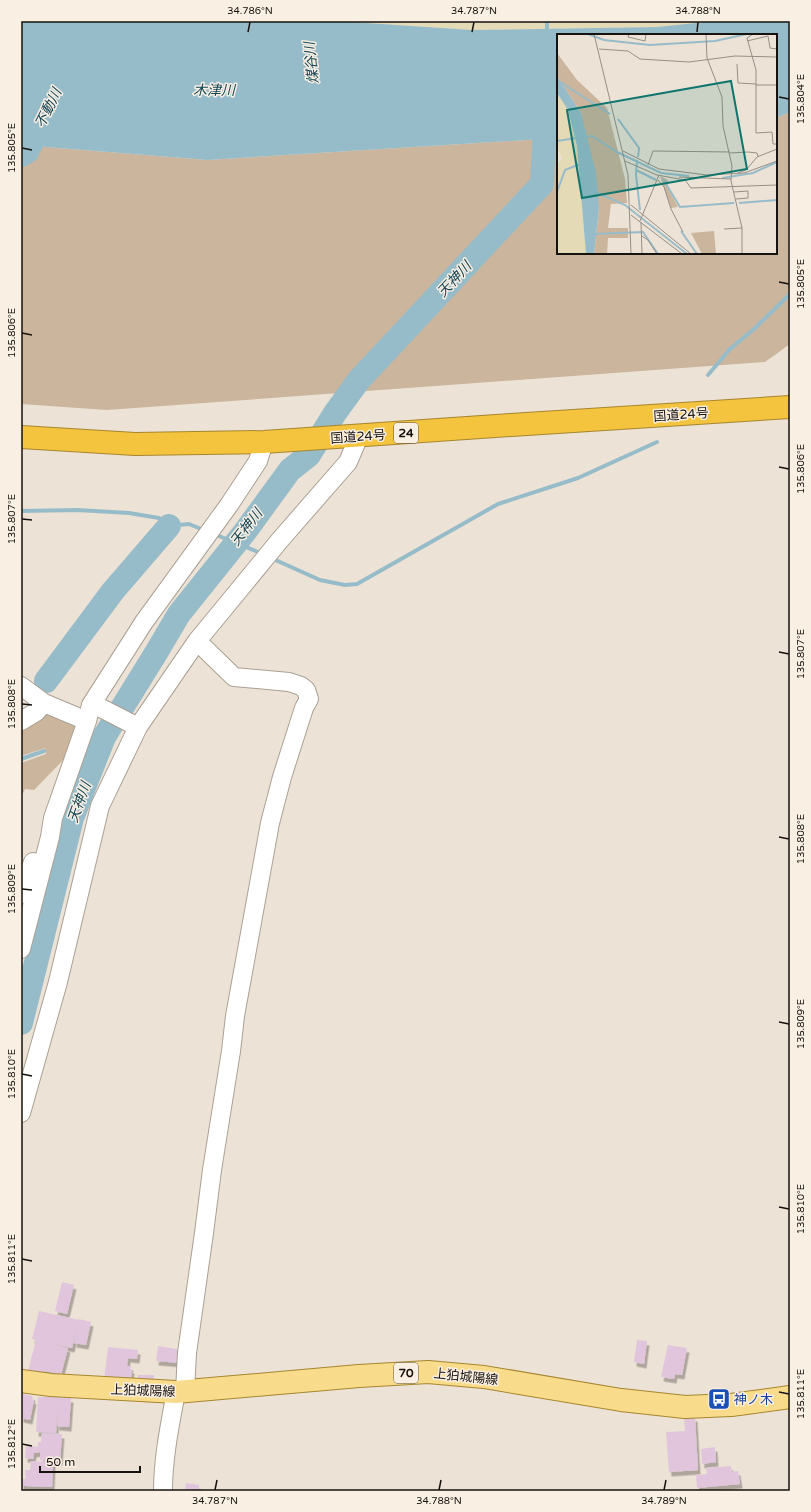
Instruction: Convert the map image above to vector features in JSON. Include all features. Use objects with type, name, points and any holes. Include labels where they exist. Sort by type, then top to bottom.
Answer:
[{"type":"highway","name":"国道24号","points":[[21,438],[135,444],[264,442],[790,408]]},
{"type":"main road","name":"上狛城陽線","points":[[21,1381],[51,1385],[180,1392],[359,1376],[428,1372],[484,1377],[621,1400],[685,1407],[731,1405],[790,1397]]},
{"type":"street","points":[[21,1113],[58,982],[100,806],[135,725],[197,641],[280,540],[348,462],[359,436]]},
{"type":"street","points":[[21,894],[44,834],[53,818],[92,711],[144,622],[229,506],[258,461],[264,442]]},
{"type":"street","points":[[163,1491],[169,1428],[180,1392],[187,1353],[212,1170],[232,1051],[235,1016],[270,823],[282,777],[309,699],[306,690],[301,686],[289,682],[234,677],[197,641]]},
{"type":"street","points":[[21,686],[44,703],[92,711],[135,725]]},
{"type":"street","points":[[21,721],[36,712],[44,703]]},
{"type":"street","points":[[21,949],[50,837],[53,818]]},
{"type":"shaded area","points":[[790,112],[790,344],[765,362],[107,410],[21,404],[21,145],[207,160],[557,138],[557,254],[777,254],[777,118]]},
{"type":"shaded area","points":[[48,712],[75,724],[78,732],[69,754],[34,790],[25,789],[23,793],[21,793],[21,763],[46,754],[45,748],[21,756],[21,728]]},
{"type":"sand","points":[[337,21],[715,21],[657,27],[472,30]]},
{"type":"water","name":"木津川","points":[[21,21],[337,21],[472,30],[657,27],[715,21],[790,21],[790,112],[777,118],[777,34],[557,34],[557,138],[207,160],[21,145]]},
{"type":"building","points":[[62,1282],[74,1285],[67,1314],[55,1311]]},
{"type":"building","points":[[39,1311],[79,1320],[72,1348],[49,1343],[68,1348],[61,1375],[45,1371],[44,1375],[28,1371],[36,1340],[32,1339]]},
{"type":"building","points":[[79,1319],[91,1322],[86,1345],[74,1343]]},
{"type":"building","points":[[637,1340],[647,1341],[644,1364],[634,1362]]},
{"type":"building","points":[[668,1345],[687,1348],[682,1375],[675,1374],[674,1379],[661,1377]]},
{"type":"building","points":[[158,1346],[182,1350],[180,1363],[156,1361]]},
{"type":"building","points":[[108,1347],[138,1350],[137,1359],[128,1358],[127,1366],[131,1366],[130,1369],[132,1369],[131,1378],[129,1380],[104,1380]]},
{"type":"building","points":[[138,1375],[154,1375],[154,1384],[138,1384]]},
{"type":"building","points":[[22,1394],[33,1396],[32,1399],[34,1400],[30,1420],[21,1418]]},
{"type":"building","points":[[38,1397],[58,1397],[56,1433],[36,1432]]},
{"type":"building","points":[[58,1397],[71,1398],[69,1427],[57,1426]]},
{"type":"building","points":[[695,1417],[698,1470],[669,1472],[666,1432],[685,1431],[684,1418]]},
{"type":"building","points":[[42,1433],[62,1434],[60,1461],[40,1460],[40,1452],[34,1453],[33,1459],[25,1458],[26,1446],[38,1447],[38,1442],[41,1442]]},
{"type":"building","points":[[715,1447],[716,1462],[702,1464],[701,1449]]},
{"type":"building","points":[[31,1461],[53,1462],[52,1487],[26,1486],[25,1470],[30,1470]]},
{"type":"building","points":[[731,1466],[732,1472],[738,1471],[740,1484],[697,1488],[696,1475],[707,1474],[706,1468]]},
{"type":"building","points":[[21,1479],[26,1479],[26,1486],[21,1486]]},
{"type":"building","points":[[186,1483],[199,1485],[199,1491],[185,1491]]},
{"type":"waterway","points":[[547,21],[547,33]]},
{"type":"waterway","name":"天神川","points":[[21,1023],[72,818],[104,737],[179,614],[244,533],[290,470],[309,455],[335,413],[359,380],[542,184],[546,107]]},
{"type":"waterway","name":"不動川","points":[[21,155],[27,152],[44,117]]},
{"type":"waterway","points":[[708,375],[730,349],[754,329],[790,294]]},
{"type":"waterway","points":[[271,558],[320,580],[345,585],[357,584],[498,504],[578,478],[657,442]]},
{"type":"waterway","points":[[21,511],[77,510],[129,513],[159,518],[169,526],[189,524],[206,531]]},
{"type":"waterway","points":[[46,681],[113,591],[169,526]]},
{"type":"waterway","name":"天神川","points":[[214,534],[263,554]]},
{"type":"waterway","name":"天神川","points":[[98,740],[104,737]]},
{"type":"waterway","points":[[21,759],[44,751]]},
{"type":"place","name":"神ノ木","points":[[719,1399]]},
{"type":"water label","name":"煤谷川","points":[[311,63]]}]
